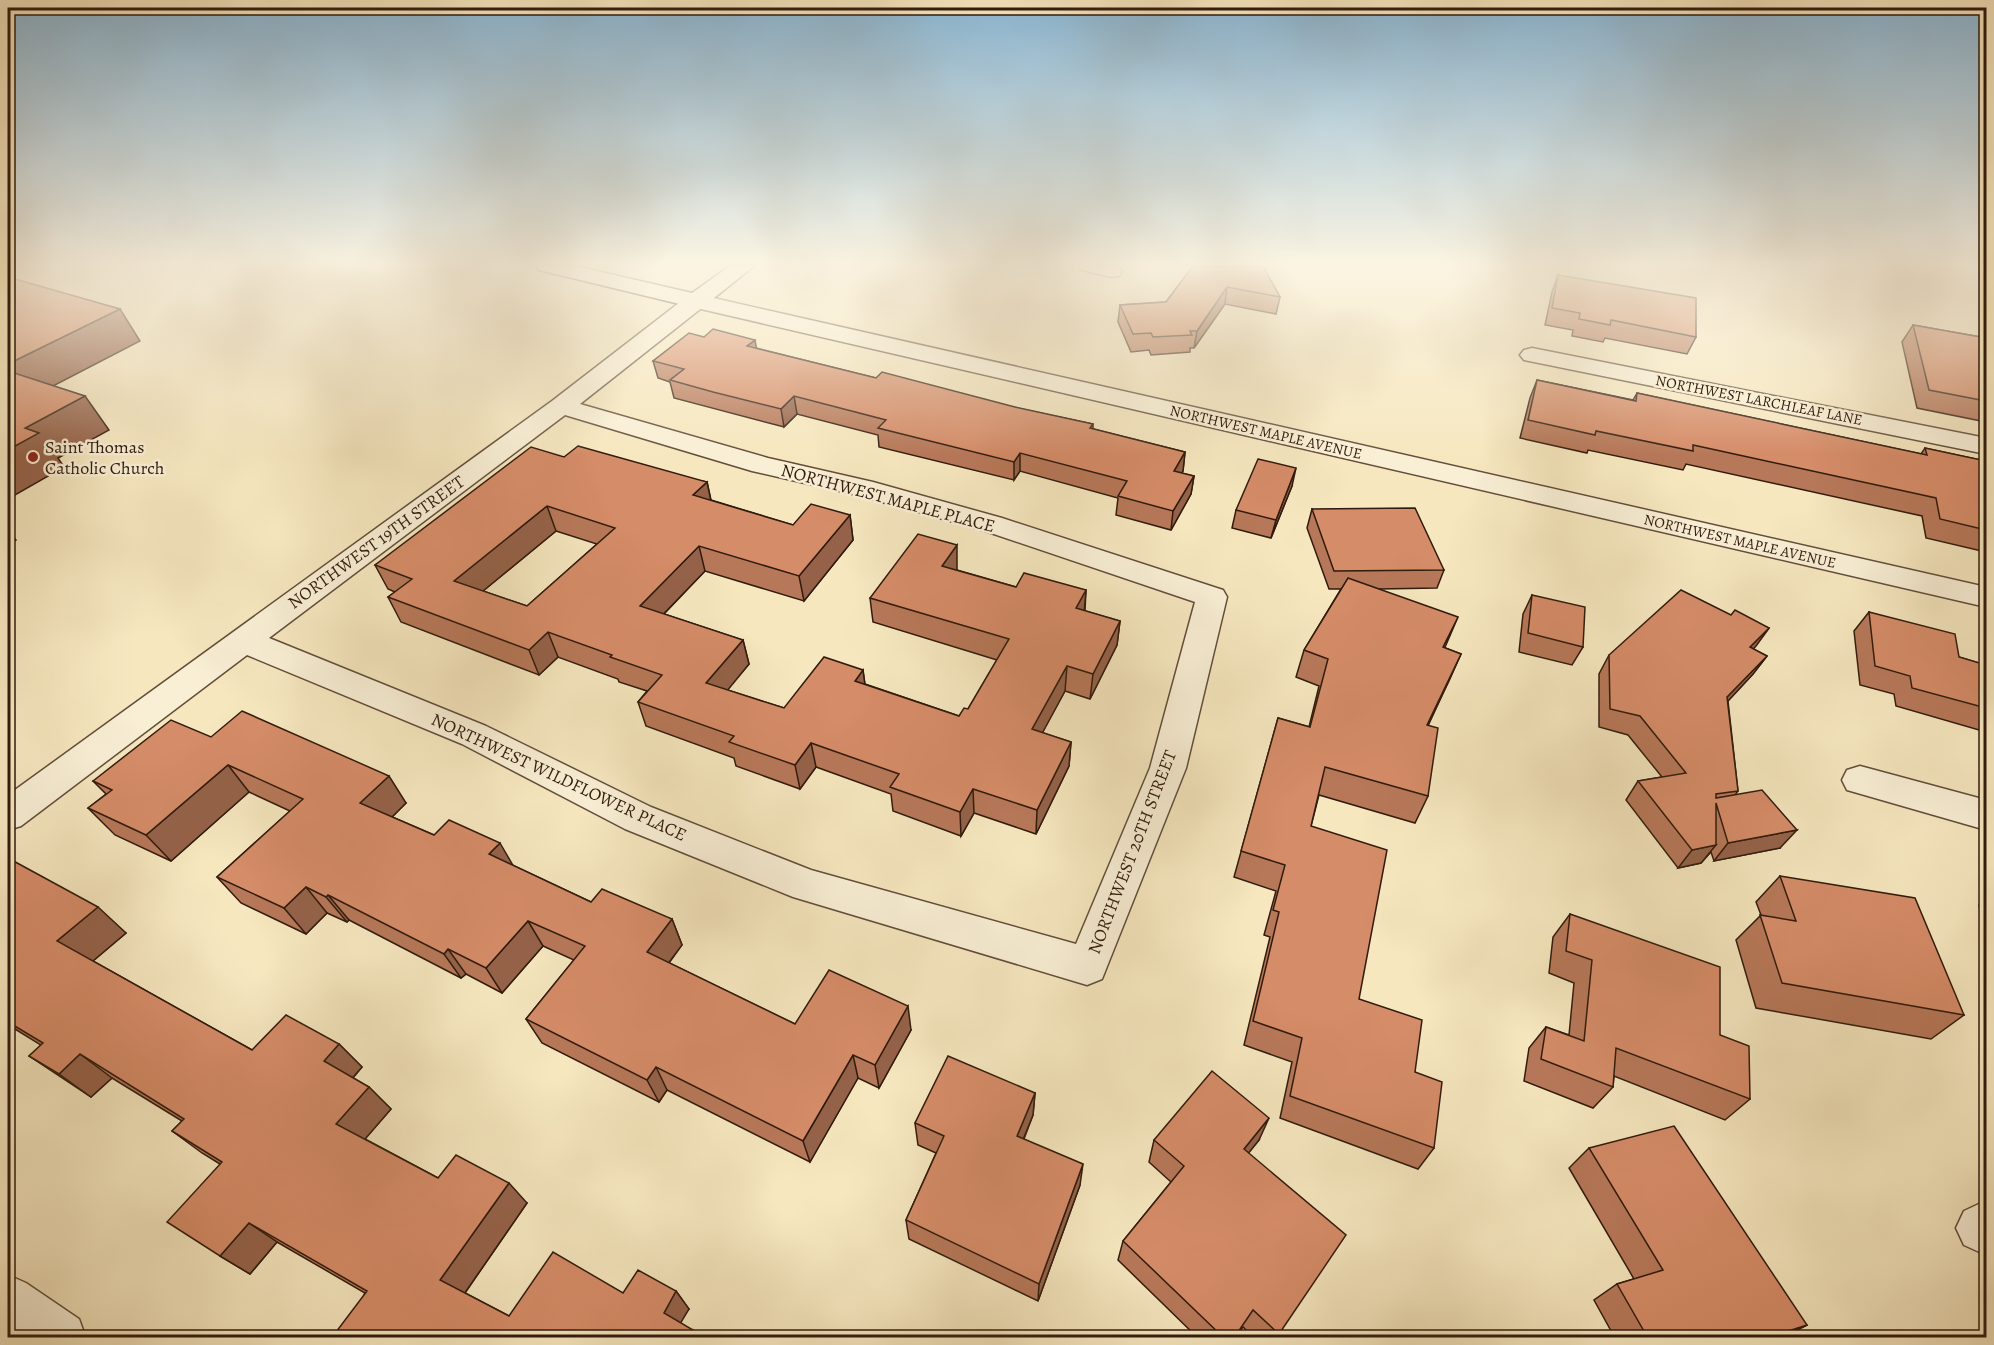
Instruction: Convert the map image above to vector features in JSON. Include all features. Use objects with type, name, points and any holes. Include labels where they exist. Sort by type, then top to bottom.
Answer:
[{"type":"street","name":"NORTHWEST 19TH STREET","points":[[8,814],[561,406],[660,329]]},
{"type":"street","name":"NORTHWEST MAPLE AVENUE","points":[[817,329],[1986,597]]},
{"type":"street","name":"NORTHWEST LARCHLEAF LANE","points":[[1532,355],[1986,446]]},
{"type":"street","name":"NORTHWEST MAPLE PLACE","points":[[561,406],[762,465],[863,488],[992,524],[1212,597]]},
{"type":"street","name":"NORTHWEST 20TH STREET","points":[[1087,966],[1168,768],[1212,597]]},
{"type":"street","name":"NORTHWEST WILDFLOWER PLACE","points":[[242,640],[474,735],[638,818],[807,885],[1087,966]]},
{"type":"street","points":[[1860,780],[1986,815]]},
{"type":"street","points":[[8,1300],[60,1338]]},
{"type":"building","points":[[8,329],[80,329],[8,364]]},
{"type":"building","points":[[713,329],[755,340],[747,346],[876,378],[882,372],[1015,407],[1093,424],[1090,428],[1185,452],[1174,471],[1194,476],[1173,511],[1118,496],[1127,481],[1020,453],[1014,462],[878,428],[886,420],[794,396],[781,409],[713,392],[670,380],[684,369],[653,361],[689,333],[704,337]]},
{"type":"building","points":[[1131,329],[1199,329],[1190,331],[1192,335],[1153,337],[1151,333],[1133,334]]},
{"type":"building","points":[[1655,329],[1696,329],[1696,337]]},
{"type":"building","points":[[1914,329],[1934,329],[1986,338],[1986,401],[1929,390]]},
{"type":"building","points":[[8,371],[85,396],[25,428],[39,433],[8,450]]},
{"type":"building","points":[[1537,380],[1636,401],[1637,393],[1927,455],[1925,448],[1986,461],[1986,530],[1940,519],[1936,498],[1693,445],[1693,451],[1596,431],[1595,435],[1528,420]]},
{"type":"building","points":[[578,446],[707,482],[693,495],[793,525],[811,504],[850,515],[799,576],[699,546],[640,606],[743,640],[706,683],[784,708],[824,657],[863,670],[855,681],[959,716],[964,708],[968,709],[1009,639],[870,598],[918,534],[957,545],[942,566],[1016,587],[1024,573],[1086,590],[1076,608],[1120,621],[1093,674],[1067,666],[1032,729],[1071,742],[1037,810],[973,789],[960,812],[890,787],[899,774],[811,743],[795,765],[729,742],[734,736],[638,702],[662,675],[548,632],[529,650],[388,597],[412,579],[375,565],[531,447],[564,457]],"holes":[[[547,506],[615,528],[527,606],[454,581]]]},
{"type":"building","points":[[1258,459],[1296,468],[1276,520],[1236,510]]},
{"type":"building","points":[[1415,508],[1444,570],[1334,571],[1312,509]]},
{"type":"building","points":[[1348,578],[1458,617],[1443,647],[1461,654],[1427,725],[1438,728],[1428,796],[1325,767],[1311,826],[1387,850],[1359,999],[1422,1020],[1415,1072],[1442,1082],[1434,1148],[1290,1096],[1302,1038],[1253,1021],[1279,912],[1273,910],[1285,865],[1241,851],[1278,718],[1310,727],[1328,659],[1304,650]]},
{"type":"building","points":[[1681,590],[1731,615],[1735,610],[1769,628],[1750,647],[1767,656],[1727,697],[1738,791],[1716,794],[1716,798],[1762,790],[1797,830],[1728,843],[1716,803],[1716,845],[1692,850],[1638,781],[1686,773],[1640,716],[1610,709],[1609,655]]},
{"type":"building","points":[[1532,595],[1585,607],[1583,647],[1528,633]]},
{"type":"building","points":[[1869,612],[1955,634],[1959,657],[1986,665],[1986,708],[1912,688],[1910,676],[1875,666]]},
{"type":"building","points":[[242,711],[389,776],[360,803],[434,835],[449,820],[500,843],[489,854],[591,902],[602,889],[672,919],[647,952],[795,1024],[829,970],[908,1006],[875,1065],[853,1055],[803,1141],[656,1067],[647,1080],[526,1019],[585,946],[528,921],[486,968],[448,949],[444,954],[328,895],[326,897],[306,887],[284,908],[217,877],[303,799],[228,765],[146,835],[88,808],[112,790],[93,781],[171,720],[211,737]]},
{"type":"building","points":[[8,858],[98,907],[57,941],[252,1050],[286,1015],[339,1044],[324,1061],[369,1087],[336,1124],[438,1178],[456,1155],[509,1183],[440,1280],[509,1316],[553,1252],[623,1293],[638,1270],[676,1291],[664,1313],[693,1330],[688,1338],[346,1338],[336,1332],[367,1291],[249,1223],[220,1256],[167,1222],[222,1162],[172,1131],[184,1119],[80,1054],[59,1074],[29,1056],[43,1043],[8,1022]]},
{"type":"building","points":[[1780,876],[1915,898],[1964,1015],[1782,983],[1760,915],[1796,921]]},
{"type":"building","points":[[1570,914],[1720,967],[1720,1035],[1749,1046],[1750,1099],[1616,1048],[1613,1087],[1541,1059],[1546,1027],[1584,1041],[1592,960],[1566,951]]},
{"type":"building","points":[[948,1056],[1035,1093],[1017,1136],[1083,1164],[1039,1284],[906,1220],[944,1136],[915,1123]]},
{"type":"building","points":[[1212,1071],[1269,1118],[1244,1149],[1346,1235],[1279,1334],[1253,1310],[1234,1338],[1224,1338],[1123,1241],[1184,1166],[1154,1140]]},
{"type":"building","points":[[1674,1126],[1807,1325],[1766,1338],[1637,1338],[1645,1333],[1617,1284],[1663,1270],[1589,1148]]},
{"type":"place","name":"Saint Thomas Catholic Church","points":[[33,457]]}]
